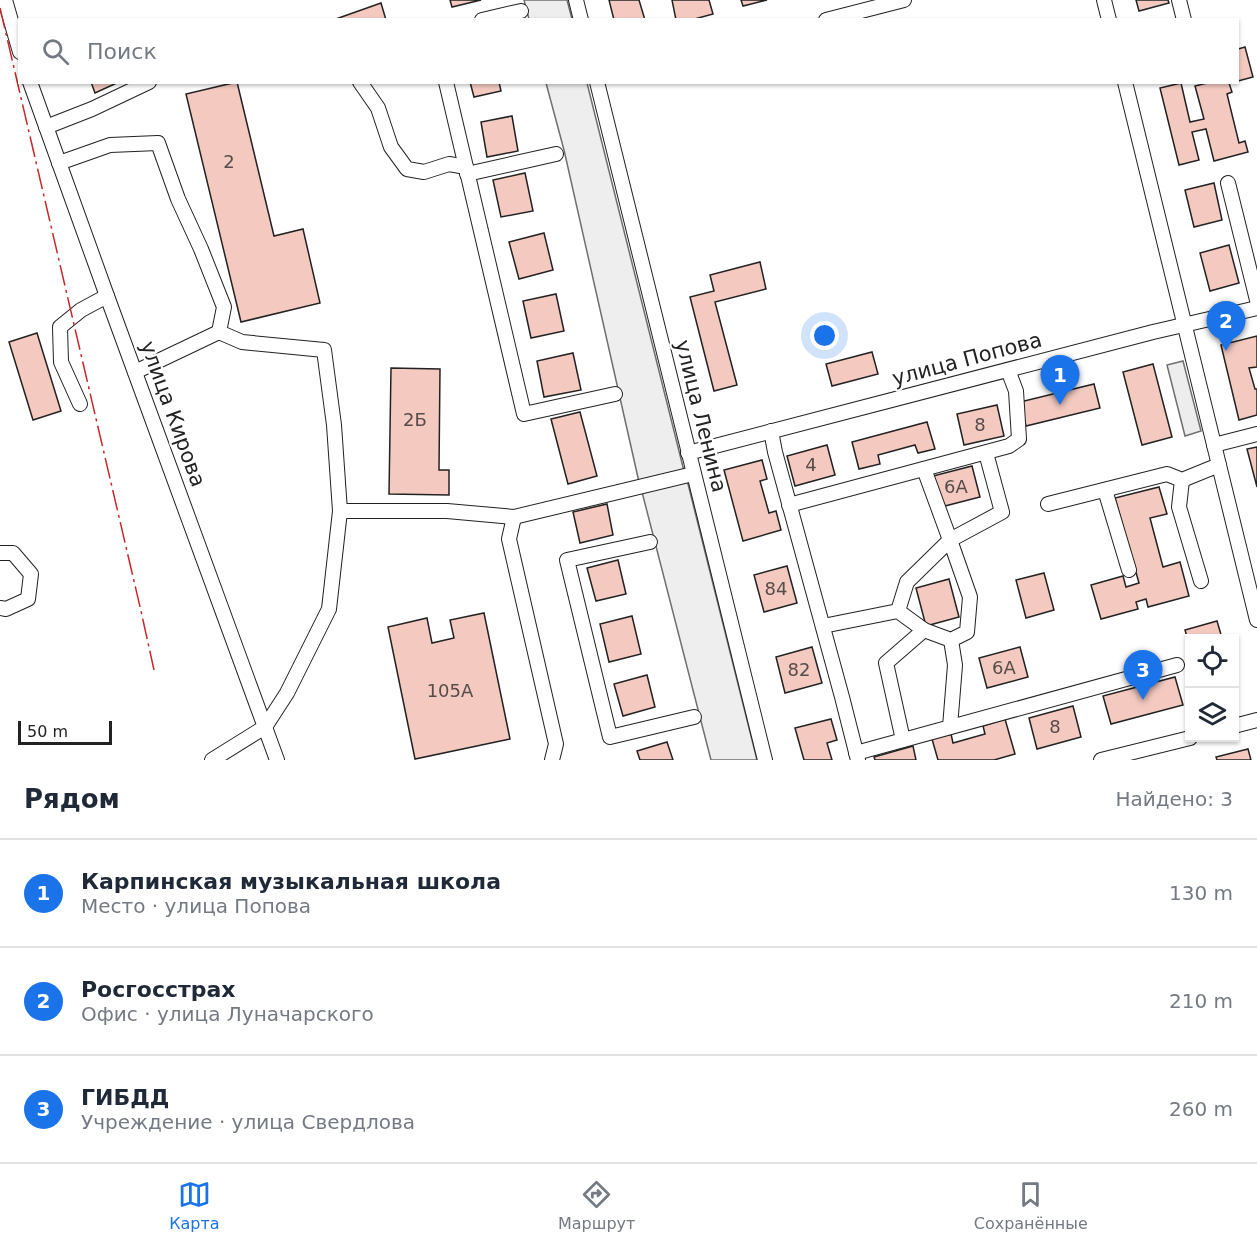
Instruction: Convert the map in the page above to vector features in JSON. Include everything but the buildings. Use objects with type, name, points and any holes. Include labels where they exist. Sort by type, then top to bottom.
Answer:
[{"type":"street","points":[[5,0],[18,45]]},
{"type":"street","points":[[576,0],[580,18]]},
{"type":"street","points":[[834,18],[904,0]]},
{"type":"street","points":[[1104,0],[1108,18]]},
{"type":"street","points":[[1183,1],[1184,18]]},
{"type":"street","points":[[491,18],[521,11]]},
{"type":"street","name":"улица Кирова","points":[[31,84],[277,760]]},
{"type":"street","points":[[46,127],[92,109],[140,84]]},
{"type":"street","points":[[361,84],[378,108],[391,147],[407,169],[424,172],[449,164],[467,171],[556,154]]},
{"type":"street","points":[[446,84],[524,414],[615,394]]},
{"type":"street","name":"улица Ленина","points":[[597,84],[765,760]]},
{"type":"street","points":[[1125,84],[1219,465],[1254,597],[1257,620]]},
{"type":"street","points":[[59,163],[111,145],[158,143],[178,199],[224,307],[219,332]]},
{"type":"street","points":[[1228,183],[1257,300]]},
{"type":"street","points":[[80,404],[61,362],[60,327],[81,310],[107,296]]},
{"type":"street","name":"улица Попова","points":[[688,453],[1257,308]]},
{"type":"street","points":[[135,372],[219,332],[242,342],[324,350],[334,425],[340,511],[329,609],[287,693],[264,727],[212,760]]},
{"type":"street","points":[[789,505],[1010,446],[1019,439],[1016,391],[1008,370]]},
{"type":"street","points":[[771,431],[857,757],[903,740],[1177,665]]},
{"type":"street","points":[[1214,445],[1257,434]]},
{"type":"street","points":[[898,611],[907,582],[950,540],[1002,512],[986,453]]},
{"type":"street","points":[[1048,504],[1167,474],[1182,480],[1219,465]]},
{"type":"street","points":[[823,626],[898,611],[924,630],[951,640],[967,632],[970,597],[924,469]]},
{"type":"street","points":[[340,511],[447,511],[514,517],[693,474]]},
{"type":"street","points":[[1182,480],[1179,507],[1201,581]]},
{"type":"street","points":[[1105,490],[1129,570]]},
{"type":"street","points":[[514,517],[509,539],[556,744],[552,760]]},
{"type":"street","points":[[650,542],[567,560],[610,737],[694,717]]},
{"type":"street","points":[[0,552],[13,552],[31,574],[28,599],[6,609],[0,608]]},
{"type":"street","points":[[903,740],[886,663],[924,630]]},
{"type":"street","points":[[950,727],[955,665],[951,640]]},
{"type":"street","points":[[1239,725],[1257,720]]},
{"type":"street","points":[[1101,760],[1185,739]]},
{"type":"shaded area","points":[[524,0],[567,0],[572,18],[529,18]]},
{"type":"shaded area","points":[[546,84],[587,84],[684,471],[639,482],[564,150]]},
{"type":"shaded area","points":[[1183,361],[1201,431],[1185,436],[1167,365]]},
{"type":"shaded area","points":[[687,480],[757,760],[711,760],[642,492]]},
{"type":"power","points":[[0,8],[154,670]]},
{"type":"place","name":"Росгосстрах","points":[[1226,351]]},
{"type":"place","name":"Карпинская музыкальная школа","points":[[1060,405]]},
{"type":"place","name":"ГИБДД","points":[[1143,700]]}]
